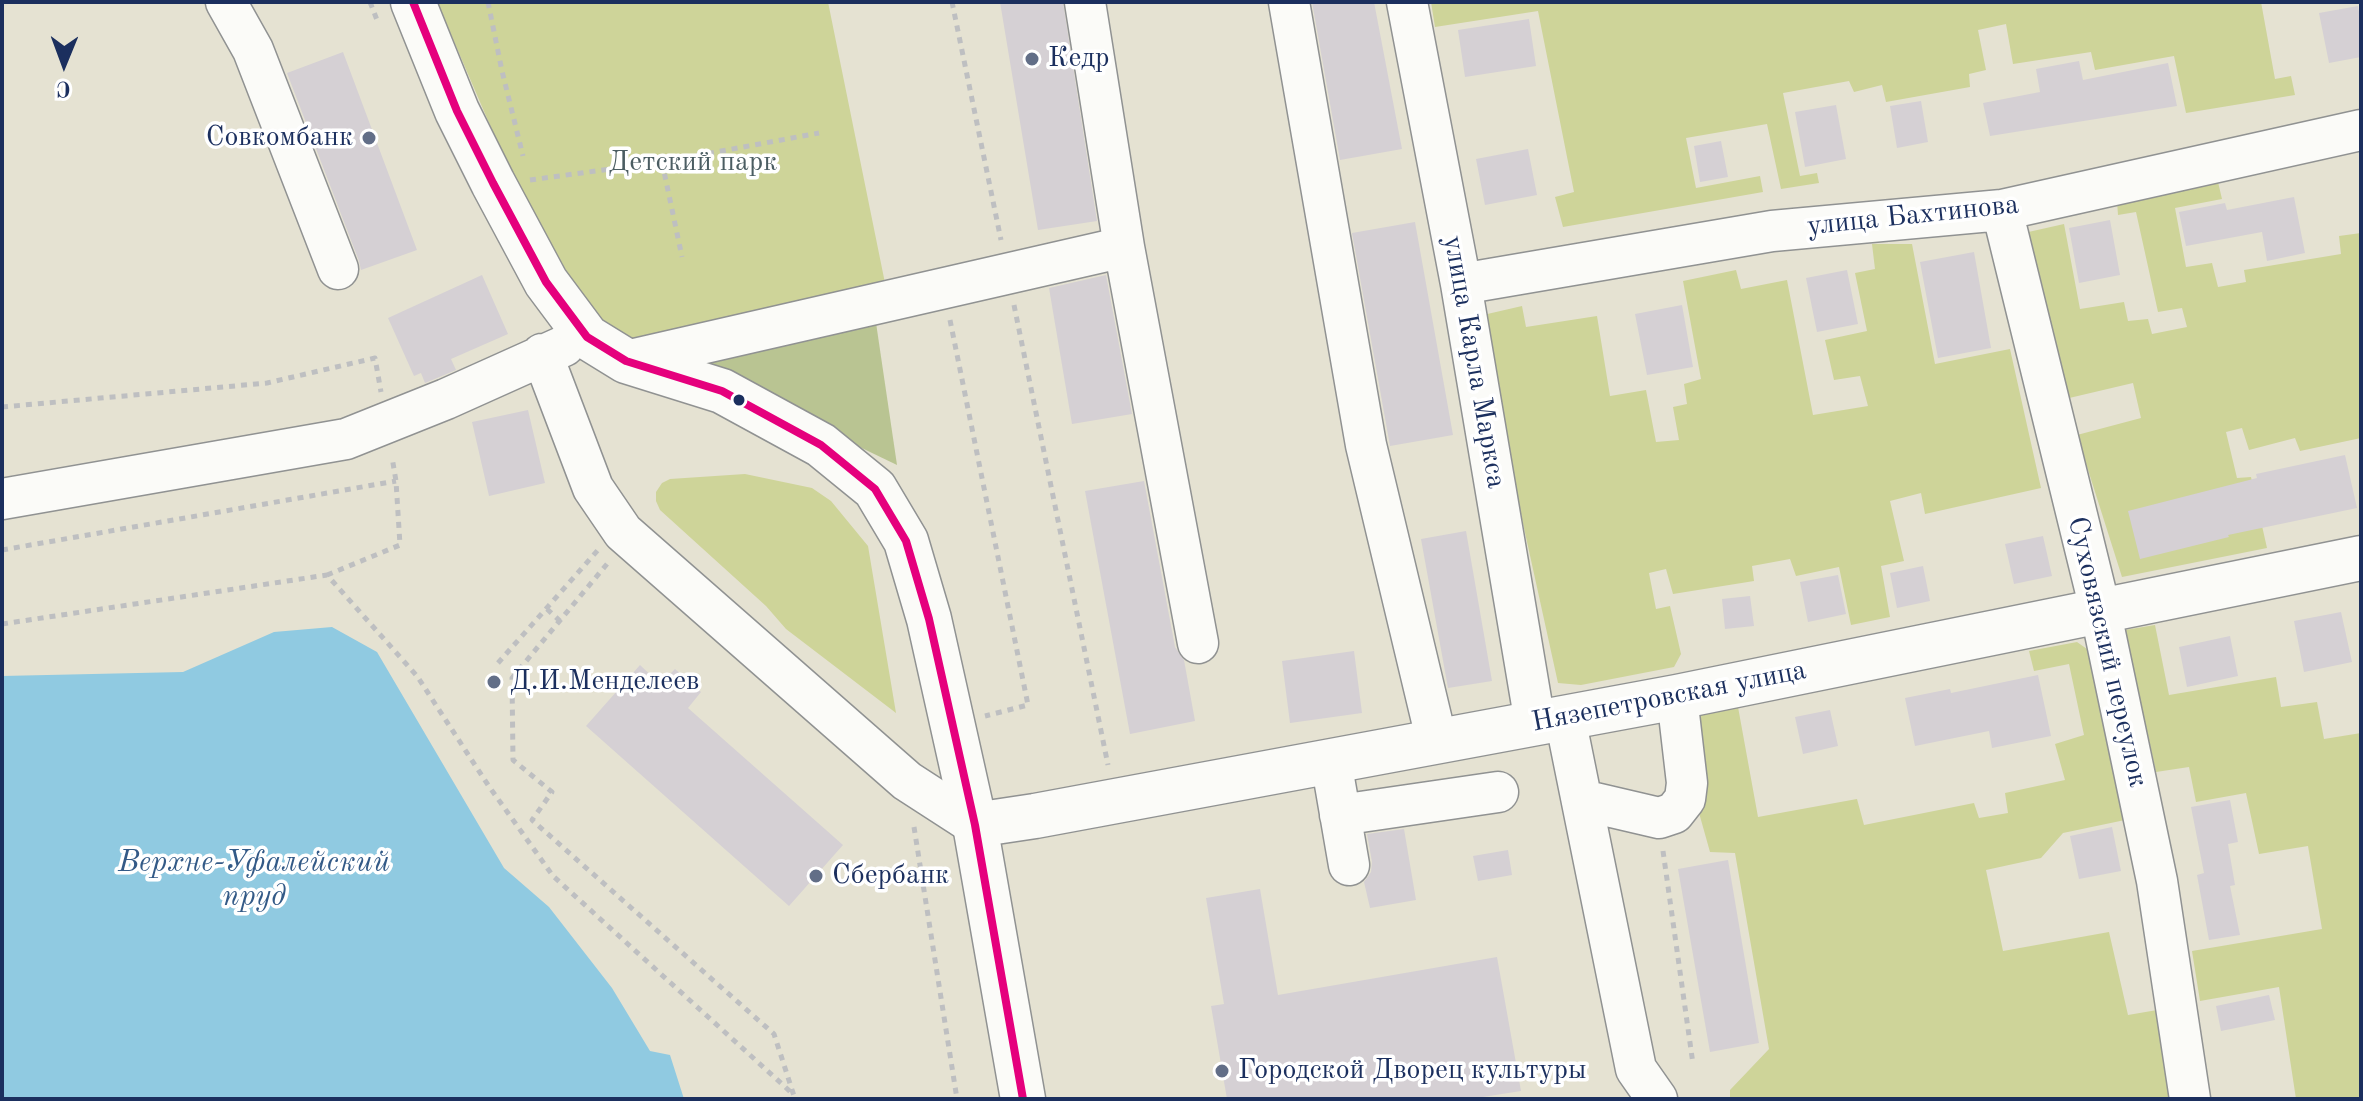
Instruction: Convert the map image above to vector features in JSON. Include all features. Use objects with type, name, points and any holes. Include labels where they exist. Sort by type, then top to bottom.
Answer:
[{"type":"main road","points":[[413,2],[457,111],[511,182],[546,282],[587,337],[626,361],[722,391],[821,445],[875,489],[906,541],[929,619],[975,825],[1023,1099]]},
{"type":"main road","name":"Нязепетровская улица","points":[[975,825],[1677,697],[2361,558]]},
{"type":"street","points":[[226,2],[253,50],[338,269]]},
{"type":"street","points":[[1085,2],[1124,247],[1198,643]]},
{"type":"street","points":[[1289,2],[1366,445],[1437,742]]},
{"type":"street","name":"улица Карла Маркса","points":[[1407,2],[1550,721],[1582,800],[1636,1069],[1657,1099]]},
{"type":"street","name":"улица Бахтинова","points":[[1461,284],[1772,231],[2002,210],[2361,130]]},
{"type":"street","name":"Суховязский переулок","points":[[2002,210],[2100,609],[2157,881],[2190,1099]]},
{"type":"street","points":[[626,361],[1124,247]]},
{"type":"street","points":[[2,499],[346,439],[587,337]]},
{"type":"street","points":[[542,354],[593,488],[623,532],[907,781],[975,825]]},
{"type":"street","points":[[1582,800],[1659,818],[1674,813],[1685,799],[1687,783],[1677,697]]},
{"type":"street","points":[[1331,761],[1349,865]]},
{"type":"street","points":[[1340,815],[1498,792]]},
{"type":"path","points":[[488,2],[502,71],[511,182],[662,162],[819,133]]},
{"type":"path","points":[[952,2],[1115,801]]},
{"type":"path","points":[[662,162],[682,257]]},
{"type":"path","points":[[2,550],[396,481]]},
{"type":"path","points":[[498,663],[592,554],[623,532]]},
{"type":"path","points":[[623,532],[605,567],[512,678],[513,760],[552,792],[532,820],[774,1034],[794,1097]]},
{"type":"path","points":[[2,624],[327,575],[417,676],[488,785],[553,876],[794,1097]]},
{"type":"path","points":[[547,609],[560,621]]},
{"type":"path","points":[[1659,818],[1693,1064]]},
{"type":"green space","name":"Детский парк","points":[[437,2],[828,2],[886,288],[610,346],[514,181]]},
{"type":"green space","points":[[1431,2],[2261,2],[2275,79],[2291,76],[2295,95],[2186,113],[2174,56],[2095,70],[2091,52],[2013,64],[2006,24],[1978,30],[1986,70],[1969,74],[1970,87],[1886,102],[1882,85],[1854,92],[1849,81],[1783,93],[1800,176],[1817,173],[1819,183],[1781,189],[1767,124],[1686,138],[1696,188],[1760,176],[1763,192],[1563,227],[1555,197],[1574,192],[1538,11],[1435,27]]},
{"type":"green space","points":[[2218,182],[2222,199],[2175,208],[2186,267],[2212,263],[2218,287],[2246,282],[2244,270],[2341,254],[2339,236],[2361,233],[2361,438],[2300,451],[2295,438],[2249,450],[2242,428],[2226,432],[2237,478],[2251,477],[2267,548],[2122,577],[2077,435],[2141,418],[2133,383],[2065,399],[2024,233],[2064,224],[2080,309],[2124,302],[2128,321],[2148,319],[2152,334],[2187,327],[2182,308],[2158,312],[2136,212],[2118,215],[2117,201]]},
{"type":"green space","points":[[1872,244],[1912,244],[1935,364],[2010,349],[2041,488],[1925,514],[1921,493],[1890,501],[1904,561],[1881,566],[1890,617],[1851,625],[1839,567],[1796,576],[1790,559],[1752,566],[1754,581],[1673,594],[1666,569],[1649,573],[1656,609],[1670,606],[1681,654],[1674,667],[1581,685],[1558,683],[1522,519],[1483,315],[1522,306],[1526,327],[1597,316],[1610,396],[1646,390],[1656,442],[1679,440],[1673,407],[1687,404],[1684,384],[1701,379],[1683,281],[1736,270],[1741,289],[1787,280],[1813,415],[1868,406],[1860,376],[1834,380],[1825,340],[1867,331],[1855,273],[1875,269]]},
{"type":"green space","points":[[875,316],[897,465],[681,361]]},
{"type":"green space","points":[[745,474],[812,488],[831,501],[868,546],[896,713],[786,629],[766,606],[660,510],[656,501],[656,492],[662,483],[670,479]]},
{"type":"green space","points":[[2155,625],[2169,695],[2276,677],[2281,707],[2317,702],[2324,739],[2361,733],[2361,1099],[2296,1099],[2279,987],[2200,1001],[2192,951],[2322,929],[2308,846],[2259,854],[2246,793],[2196,802],[2189,767],[2156,772],[2125,630]]},
{"type":"green space","points":[[2077,642],[2097,656],[2125,820],[2063,833],[2041,858],[1986,870],[2003,951],[2109,932],[2128,1015],[2163,1009],[2172,1099],[1730,1099],[1730,1090],[1769,1049],[1735,853],[1710,852],[1694,795],[1684,717],[1738,707],[1758,817],[1857,799],[1864,825],[1974,803],[1979,818],[2008,813],[2005,793],[2065,780],[2055,744],[2084,735],[2069,664],[2034,671],[2029,651]]},
{"type":"water","name":"Верхне-Уфалейский пруд","points":[[332,627],[377,652],[504,868],[549,907],[612,988],[650,1051],[670,1055],[684,1099],[2,1099],[2,676],[183,672],[274,632]]},
{"type":"building","points":[[1000,2],[1063,2],[1097,221],[1038,230]]},
{"type":"building","points":[[1312,2],[1374,2],[1402,149],[1340,160]]},
{"type":"building","points":[[2358,6],[2361,57],[2329,63],[2319,13]]},
{"type":"building","points":[[1529,19],[1536,66],[1465,77],[1458,30]]},
{"type":"building","points":[[343,52],[417,250],[361,270],[287,73]]},
{"type":"building","points":[[2079,61],[2083,80],[2168,63],[2177,106],[1990,136],[1983,103],[2040,92],[2036,69]]},
{"type":"building","points":[[1921,101],[1928,142],[1897,148],[1890,106]]},
{"type":"building","points":[[1836,105],[1846,159],[1805,167],[1795,112]]},
{"type":"building","points":[[1721,141],[1728,177],[1700,182],[1694,146]]},
{"type":"building","points":[[1528,149],[1537,195],[1485,205],[1476,159]]},
{"type":"building","points":[[2294,197],[2305,253],[2267,261],[2262,232],[2186,246],[2179,212],[2225,203],[2227,210]]},
{"type":"building","points":[[2110,220],[2120,275],[2079,283],[2069,228]]},
{"type":"building","points":[[1415,222],[1453,435],[1390,446],[1352,233]]},
{"type":"building","points":[[1974,252],[1991,348],[1938,358],[1920,262]]},
{"type":"building","points":[[1847,270],[1858,324],[1817,332],[1806,278]]},
{"type":"building","points":[[482,275],[508,334],[451,359],[456,370],[425,383],[421,373],[414,376],[388,318]]},
{"type":"building","points":[[1106,275],[1132,414],[1072,424],[1049,288]]},
{"type":"building","points":[[1682,305],[1693,367],[1647,375],[1635,314]]},
{"type":"building","points":[[528,410],[545,483],[489,496],[472,422]]},
{"type":"building","points":[[2345,455],[2357,508],[2228,535],[2140,559],[2128,511],[2257,478],[2256,474]]},
{"type":"building","points":[[1144,481],[1175,647],[1184,660],[1195,721],[1130,734],[1085,491]]},
{"type":"building","points":[[1466,531],[1492,681],[1448,688],[1421,539]]},
{"type":"building","points":[[2043,536],[2052,576],[2014,584],[2005,544]]},
{"type":"building","points":[[1923,566],[1930,601],[1897,608],[1890,573]]},
{"type":"building","points":[[1838,575],[1846,614],[1808,622],[1800,582]]},
{"type":"building","points":[[1750,596],[1754,626],[1725,629],[1722,599]]},
{"type":"building","points":[[2341,612],[2352,662],[2304,672],[2294,621]]},
{"type":"building","points":[[2230,636],[2238,676],[2187,687],[2179,647]]},
{"type":"building","points":[[1354,651],[1362,713],[1290,723],[1282,661]]},
{"type":"building","points":[[640,665],[660,684],[675,669],[701,692],[688,708],[843,845],[789,906],[586,726]]},
{"type":"building","points":[[2038,675],[2051,736],[1992,748],[1989,731],[1915,746],[1905,698],[1950,689],[1951,693]]},
{"type":"building","points":[[1830,710],[1838,746],[1803,754],[1795,717]]},
{"type":"building","points":[[2230,800],[2238,842],[2228,844],[2235,885],[2230,886],[2240,935],[2209,940],[2197,875],[2204,873],[2191,807]]},
{"type":"building","points":[[2112,827],[2121,871],[2079,879],[2070,836]]},
{"type":"building","points":[[1404,829],[1416,900],[1370,908],[1364,882],[1371,872],[1372,862],[1367,834]]},
{"type":"building","points":[[1508,850],[1512,875],[1478,881],[1473,856]]},
{"type":"building","points":[[1728,860],[1759,1043],[1710,1052],[1678,869]]},
{"type":"building","points":[[1260,889],[1278,995],[1497,957],[1521,1091],[1470,1099],[1227,1099],[1211,1006],[1224,1004],[1206,898]]},
{"type":"building","points":[[2269,995],[2275,1020],[2221,1031],[2216,1006]]},
{"type":"transit line","points":[[413,2],[457,111],[493,183],[546,282],[587,337],[626,361],[722,391],[821,445],[875,489],[906,541],[929,619],[975,825],[1023,1099]]},
{"type":"place","name":"Кедр","points":[[1032,59]]},
{"type":"place","name":"Совкомбанк","points":[[369,138]]},
{"type":"place","name":"Д.И.Менделеев","points":[[494,682]]},
{"type":"place","name":"Сбербанк","points":[[816,876]]},
{"type":"place","name":"Городской Дворец культуры","points":[[1222,1071]]}]
